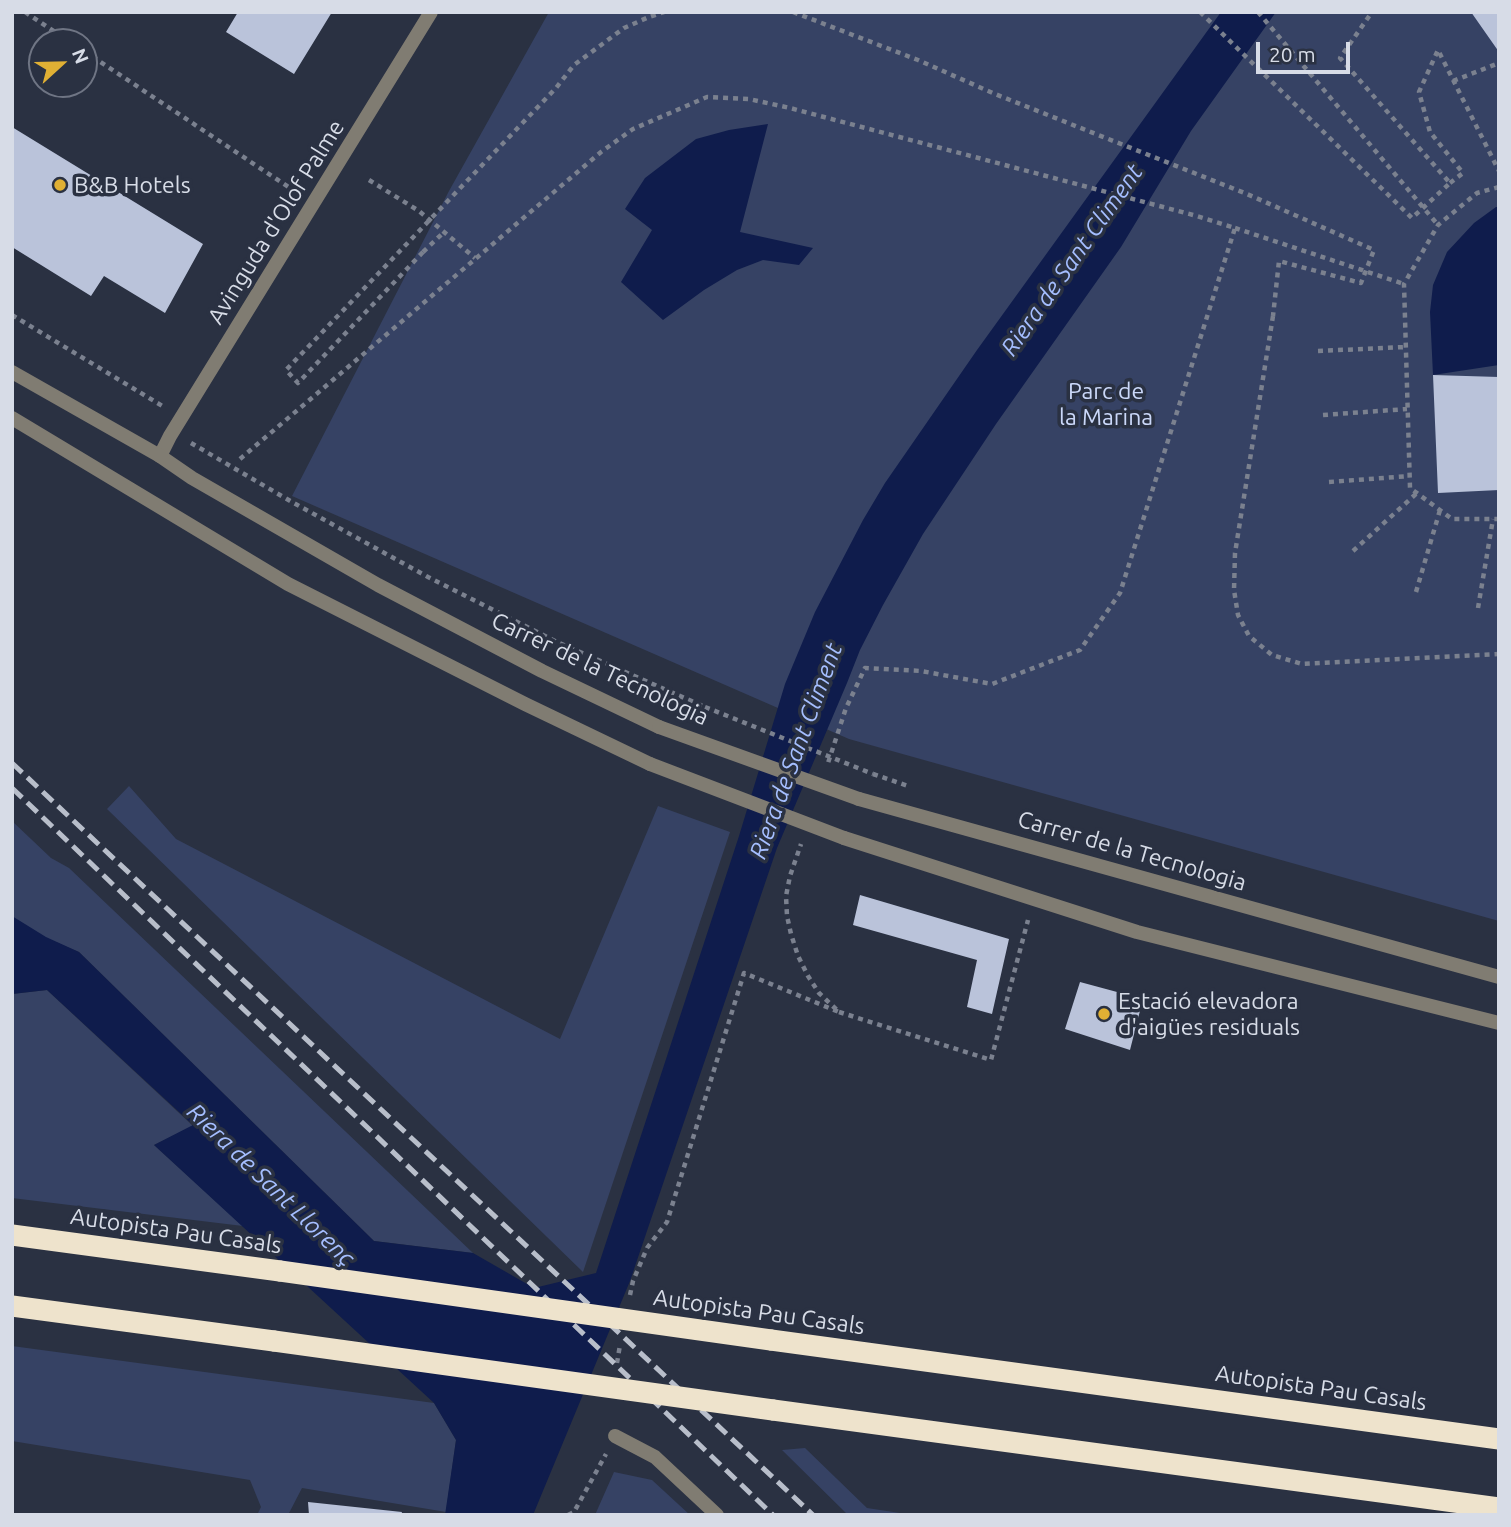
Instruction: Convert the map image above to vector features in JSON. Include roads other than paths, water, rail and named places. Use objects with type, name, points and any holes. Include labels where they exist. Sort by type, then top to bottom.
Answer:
[{"type":"highway","name":"Autopista Pau Casals","points":[[12,1235],[1499,1439]]},
{"type":"highway","points":[[12,1306],[1499,1508]]},
{"type":"street","name":"Avinguda d'Olof Palme","points":[[160,456],[431,12]]},
{"type":"street","name":"Carrer de la Tecnologia","points":[[12,372],[378,585],[542,671],[659,727],[859,799],[1499,977]]},
{"type":"street","points":[[12,418],[288,584],[650,764],[844,838],[1137,932],[1499,1023]]},
{"type":"street","points":[[615,1436],[655,1457],[717,1515]]},
{"type":"water","points":[[1221,12],[1276,12],[1191,131],[1121,247],[996,424],[923,534],[860,650],[777,848],[630,1281],[533,1515],[445,1515],[456,1440],[434,1403],[154,1145],[193,1125],[47,990],[12,994],[12,916],[46,937],[79,952],[374,1241],[473,1253],[534,1288],[596,1273],[739,836],[785,684],[815,612],[885,483],[977,350]]},
{"type":"water","points":[[768,124],[740,232],[813,248],[799,265],[763,260],[737,270],[663,320],[621,282],[652,230],[625,209],[645,178],[696,139]]},
{"type":"water","points":[[1499,207],[1499,365],[1433,375],[1430,312],[1433,285],[1447,252],[1474,223]]},
{"type":"railway","points":[[12,763],[813,1515]]},
{"type":"railway","points":[[12,788],[773,1515]]},
{"type":"place","name":"B&B Hotels","points":[[60,185]]},
{"type":"place","name":"Estació elevadora d'aigües residuals","points":[[1104,1014]]},
{"type":"water label","name":"Riera de Sant Climent","points":[[1072,260]]},
{"type":"water label","name":"Riera de Sant Climent","points":[[796,751]]},
{"type":"water label","name":"Riera de Sant Llorenç","points":[[271,1185]]},
{"type":"park label","name":"Parc de la Marina","points":[[1106,404]]}]
